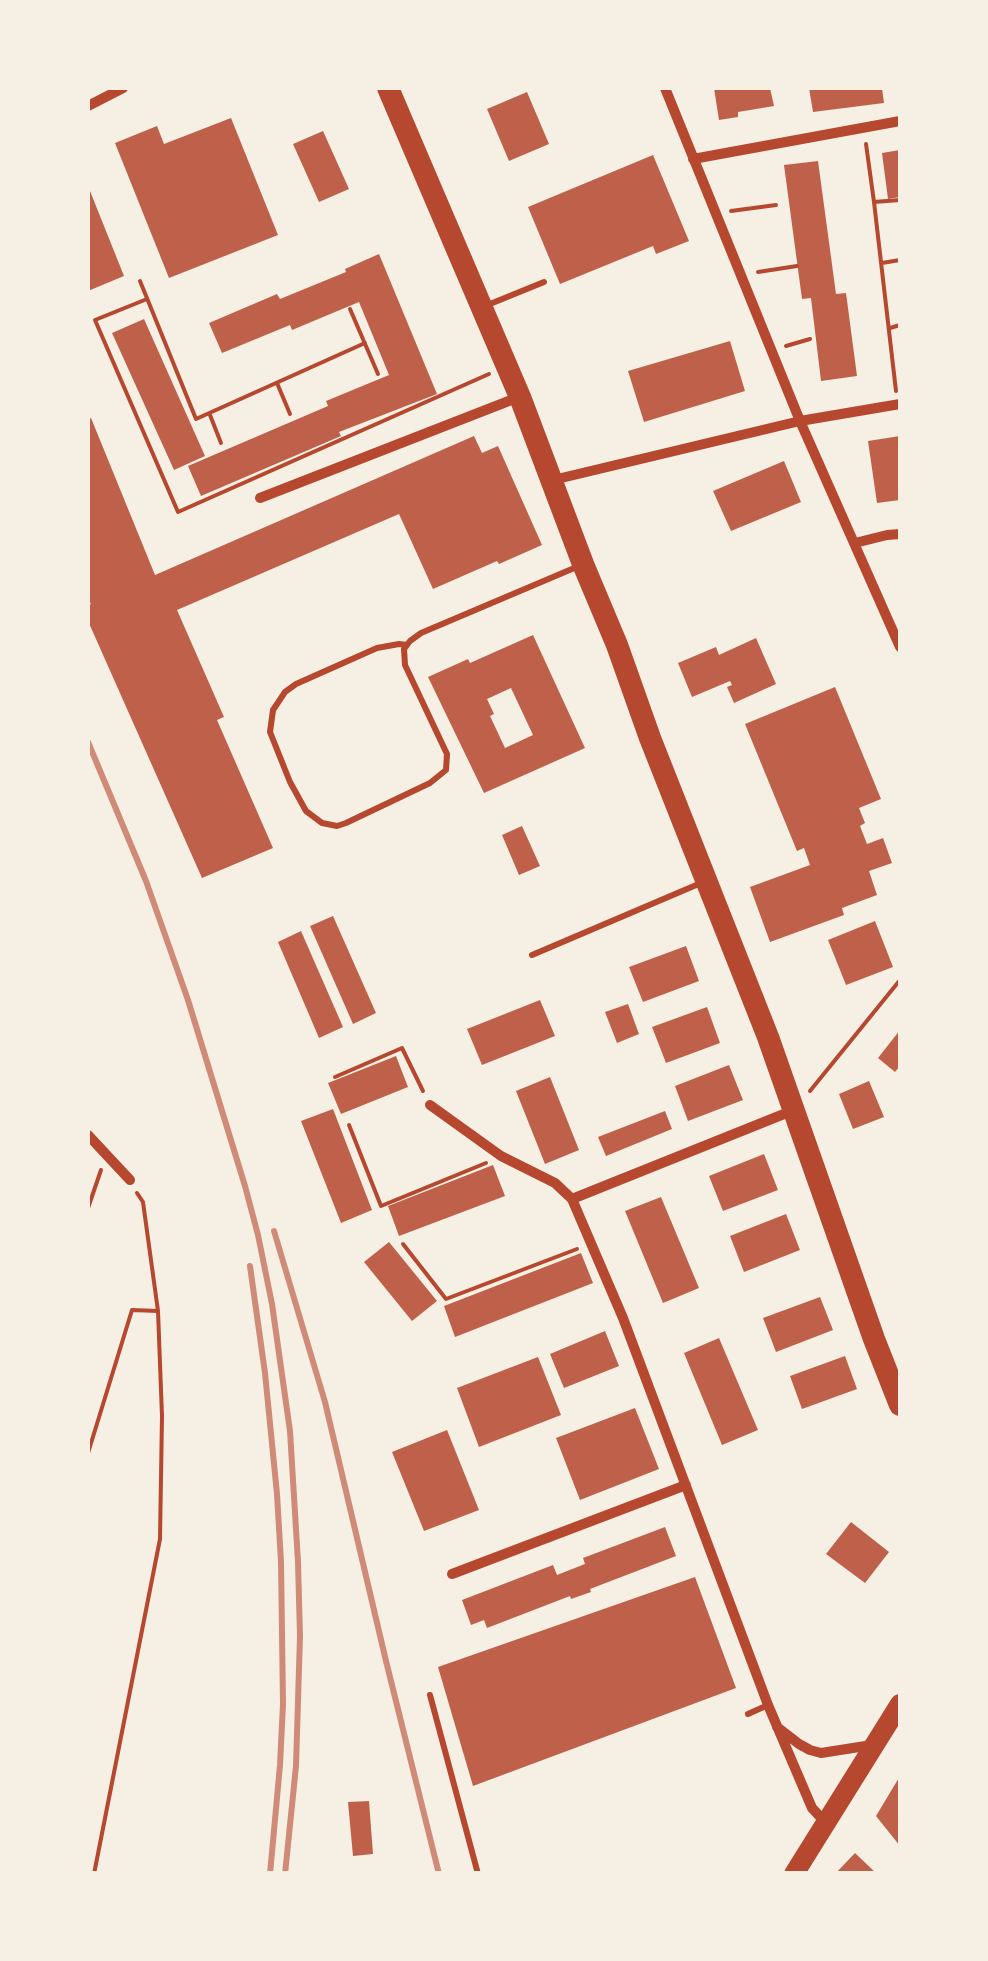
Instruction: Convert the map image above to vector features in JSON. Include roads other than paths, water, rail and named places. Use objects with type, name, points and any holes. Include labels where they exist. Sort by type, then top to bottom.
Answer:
[{"type":"main road","points":[[388,88],[484,306],[617,645],[794,1110],[900,1406]]},
{"type":"main road","points":[[794,1874],[900,1704]]},
{"type":"street","points":[[88,106],[124,88]]},
{"type":"street","points":[[666,88],[800,421],[900,646]]},
{"type":"street","points":[[693,159],[900,121]]},
{"type":"street","points":[[260,498],[520,397]]},
{"type":"street","points":[[552,480],[800,421],[899,404]]},
{"type":"street","points":[[855,543],[900,534]]},
{"type":"street","points":[[430,1105],[501,1156],[555,1183],[572,1198],[618,1304],[776,1727],[812,1808],[826,1823]]},
{"type":"street","points":[[572,1198],[794,1110]]},
{"type":"street","points":[[88,1135],[130,1180]]},
{"type":"street","points":[[452,1574],[686,1485]]},
{"type":"street","points":[[776,1727],[810,1750],[837,1752],[874,1745]]},
{"type":"lane","points":[[484,306],[544,282]]},
{"type":"lane","points":[[407,645],[377,648],[296,684],[272,710],[274,742],[299,801],[314,819],[329,825],[346,823],[430,783],[446,770],[447,754],[404,665],[407,645],[421,633],[583,564]]},
{"type":"lane","points":[[532,955],[707,880]]},
{"type":"lane","points":[[430,1695],[478,1874]]},
{"type":"lane","points":[[748,1714],[768,1705]]},
{"type":"railway","points":[[88,742],[146,881],[188,1000],[245,1186],[272,1304],[290,1431],[300,1636],[296,1766],[285,1874]]},
{"type":"railway","points":[[274,1231],[325,1402],[439,1874]]},
{"type":"railway","points":[[250,1266],[265,1373],[281,1562],[283,1704],[270,1874]]}]
